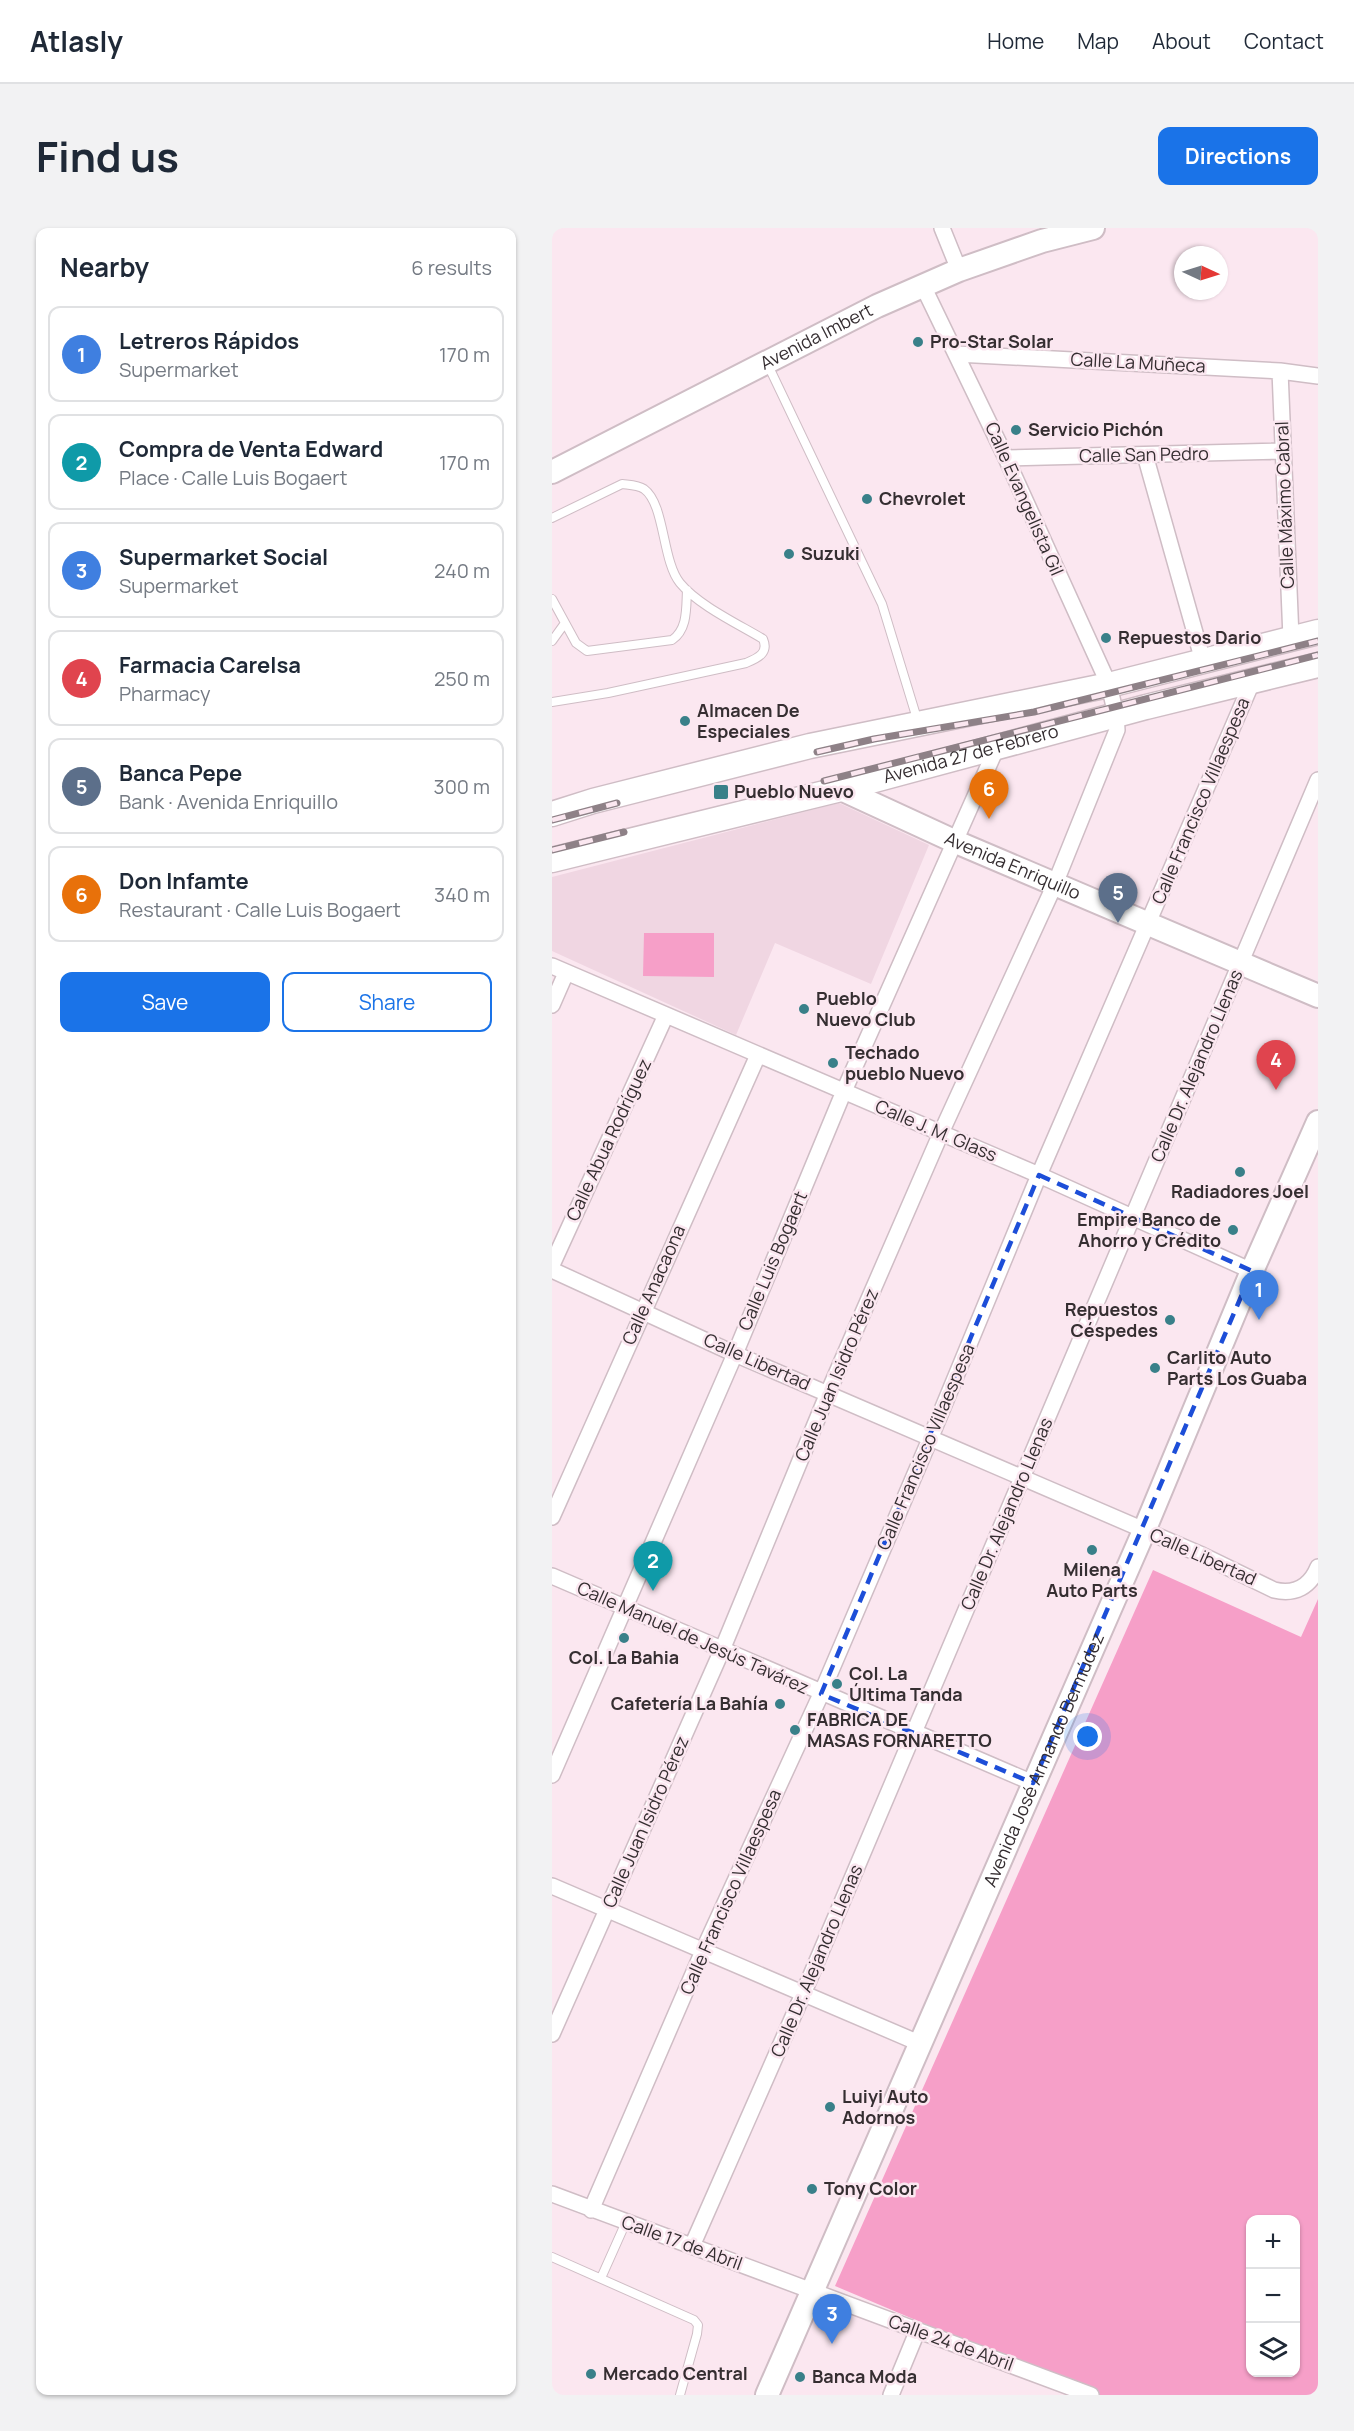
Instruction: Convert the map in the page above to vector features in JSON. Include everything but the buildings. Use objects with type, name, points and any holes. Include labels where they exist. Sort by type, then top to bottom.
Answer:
[{"type":"main road","name":"Avenida 27 de Febrero","points":[[553,810],[810,746],[1108,685],[1318,632]]},
{"type":"main road","name":"Avenida 27 de Febrero","points":[[552,860],[841,789],[1116,715],[1318,665]]},
{"type":"street","points":[[942,228],[959,270]]},
{"type":"street","name":"Avenida Imbert","points":[[552,472],[877,306],[959,270],[1042,241],[1093,228]]},
{"type":"street","name":"Calle Evangelista Gil","points":[[923,286],[1006,458],[1108,685],[1116,715]]},
{"type":"street","name":"Calle La Muñeca","points":[[957,354],[1280,371],[1318,376]]},
{"type":"street","name":"Calle Máximo Cabral","points":[[1280,371],[1291,638]]},
{"type":"street","name":"Calle San Pedro","points":[[1006,458],[1283,451]]},
{"type":"street","points":[[1145,455],[1203,661]]},
{"type":"street","name":"Calle Francisco Villaespesa","points":[[591,2210],[703,1951],[821,1694],[1039,1175],[1253,680]]},
{"type":"street","name":"Calle Juan Isidro Pérez","points":[[552,2034],[722,1650],[828,1393],[941,1132],[1055,884],[1117,730],[1116,715]]},
{"type":"street","name":"Calle Luis Bogaert","points":[[552,1775],[623,1607],[735,1354],[844,1091],[996,749]]},
{"type":"street","name":"Calle Dr. Alejandro Llenas","points":[[692,2246],[804,1994],[1318,780]]},
{"type":"street","name":"Avenida Enriquillo","points":[[841,789],[956,842],[1318,996]]},
{"type":"street","name":"Calle J. M. Glass","points":[[552,966],[941,1132],[1252,1271]]},
{"type":"street","points":[[552,1005],[566,973]]},
{"type":"street","name":"Calle Abua Rodríguez","points":[[552,1265],[666,1015]]},
{"type":"street","name":"Calle Anacaona","points":[[552,1517],[758,1054]]},
{"type":"street","name":"Avenida José Armando Bermúdez","points":[[767,2395],[1144,1531],[1252,1271],[1318,1122]]},
{"type":"street","name":"Calle Libertad","points":[[552,1270],[735,1354],[1202,1555],[1274,1590],[1285,1593],[1294,1591],[1309,1583],[1318,1567]]},
{"type":"street","name":"Calle Manuel de Jesús Tavárez","points":[[552,1576],[821,1694],[1033,1783]]},
{"type":"street","points":[[552,1886],[919,2043]]},
{"type":"street","name":"Calle 17 de Abril","points":[[552,2194],[811,2292]]},
{"type":"street","name":"Calle 24 de Abril","points":[[811,2292],[1058,2389],[1091,2395]]},
{"type":"street","points":[[891,2395],[917,2332]]},
{"type":"lane","points":[[766,362],[882,604],[919,724]]},
{"type":"lane","points":[[552,518],[622,484],[635,485],[646,490],[654,501],[673,573],[687,590],[763,639],[765,652],[758,659],[746,663],[608,693],[552,702]]},
{"type":"lane","points":[[552,599],[576,642],[588,651],[672,640],[679,636],[684,624],[687,590]]},
{"type":"lane","points":[[552,641],[565,623]]},
{"type":"lane","points":[[601,2278],[626,2222]]},
{"type":"lane","points":[[552,2257],[694,2320],[698,2325],[680,2395]]},
{"type":"highlighted area","points":[[1039,1175],[1252,1271],[1033,1783],[821,1694]]},
{"type":"shaded area","points":[[839,803],[929,845],[871,984],[775,943],[736,1035],[552,951],[552,877]]},
{"type":"shaded area","points":[[644,933],[714,933],[714,977],[643,976]]},
{"type":"shaded area","points":[[1153,1570],[1301,1637],[1318,1599],[1318,2395],[1093,2395],[835,2286]]},
{"type":"railway","points":[[817,752],[874,739],[1034,712],[1318,641]]},
{"type":"railway","points":[[824,781],[1318,655]]},
{"type":"railway","points":[[552,820],[617,803]]},
{"type":"railway","points":[[552,850],[624,832]]},
{"type":"place","name":"Pro-Star Solar","points":[[918,342]]},
{"type":"place","name":"Servicio Pichón","points":[[1016,430]]},
{"type":"place","name":"Chevrolet","points":[[867,499]]},
{"type":"place","name":"Suzuki","points":[[789,554]]},
{"type":"place","name":"Repuestos Dario","points":[[1106,638]]},
{"type":"place","name":"Almacen De Especiales","points":[[685,721]]},
{"type":"place","name":"Pueblo Nuevo","points":[[721,792]]},
{"type":"place","name":"Don Infamte","points":[[989,819]]},
{"type":"place","name":"Banca Pepe","points":[[1118,923]]},
{"type":"place","name":"Pueblo Nuevo Club","points":[[804,1009]]},
{"type":"place","name":"Techado pueblo Nuevo","points":[[833,1063]]},
{"type":"place","name":"Farmacia Carelsa","points":[[1276,1090]]},
{"type":"place","name":"Radiadores Joel","points":[[1240,1172]]},
{"type":"place","name":"Empire Banco de Ahorro y Crédito","points":[[1233,1230]]},
{"type":"place","name":"Repuestos Céspedes","points":[[1170,1320]]},
{"type":"place","name":"Letreros Rápidos","points":[[1259,1320]]},
{"type":"place","name":"Carlito Auto Parts Los Guaba","points":[[1155,1368]]},
{"type":"place","name":"Milena Auto Parts","points":[[1092,1550]]},
{"type":"place","name":"Compra de Venta Edward","points":[[653,1591]]},
{"type":"place","name":"Col. La Bahia","points":[[624,1638]]},
{"type":"place","name":"Col. La Última Tanda","points":[[837,1684]]},
{"type":"place","name":"Cafetería La Bahía","points":[[780,1704]]},
{"type":"place","name":"FABRICA DE MASAS FORNARETTO","points":[[795,1730]]},
{"type":"place","name":"Luiyi Auto Adornos","points":[[830,2107]]},
{"type":"place","name":"Tony Color","points":[[812,2189]]},
{"type":"place","name":"Supermarket Social","points":[[832,2344]]},
{"type":"place","name":"Mercado Central","points":[[591,2374]]},
{"type":"place","name":"Banca Moda","points":[[800,2377]]}]
